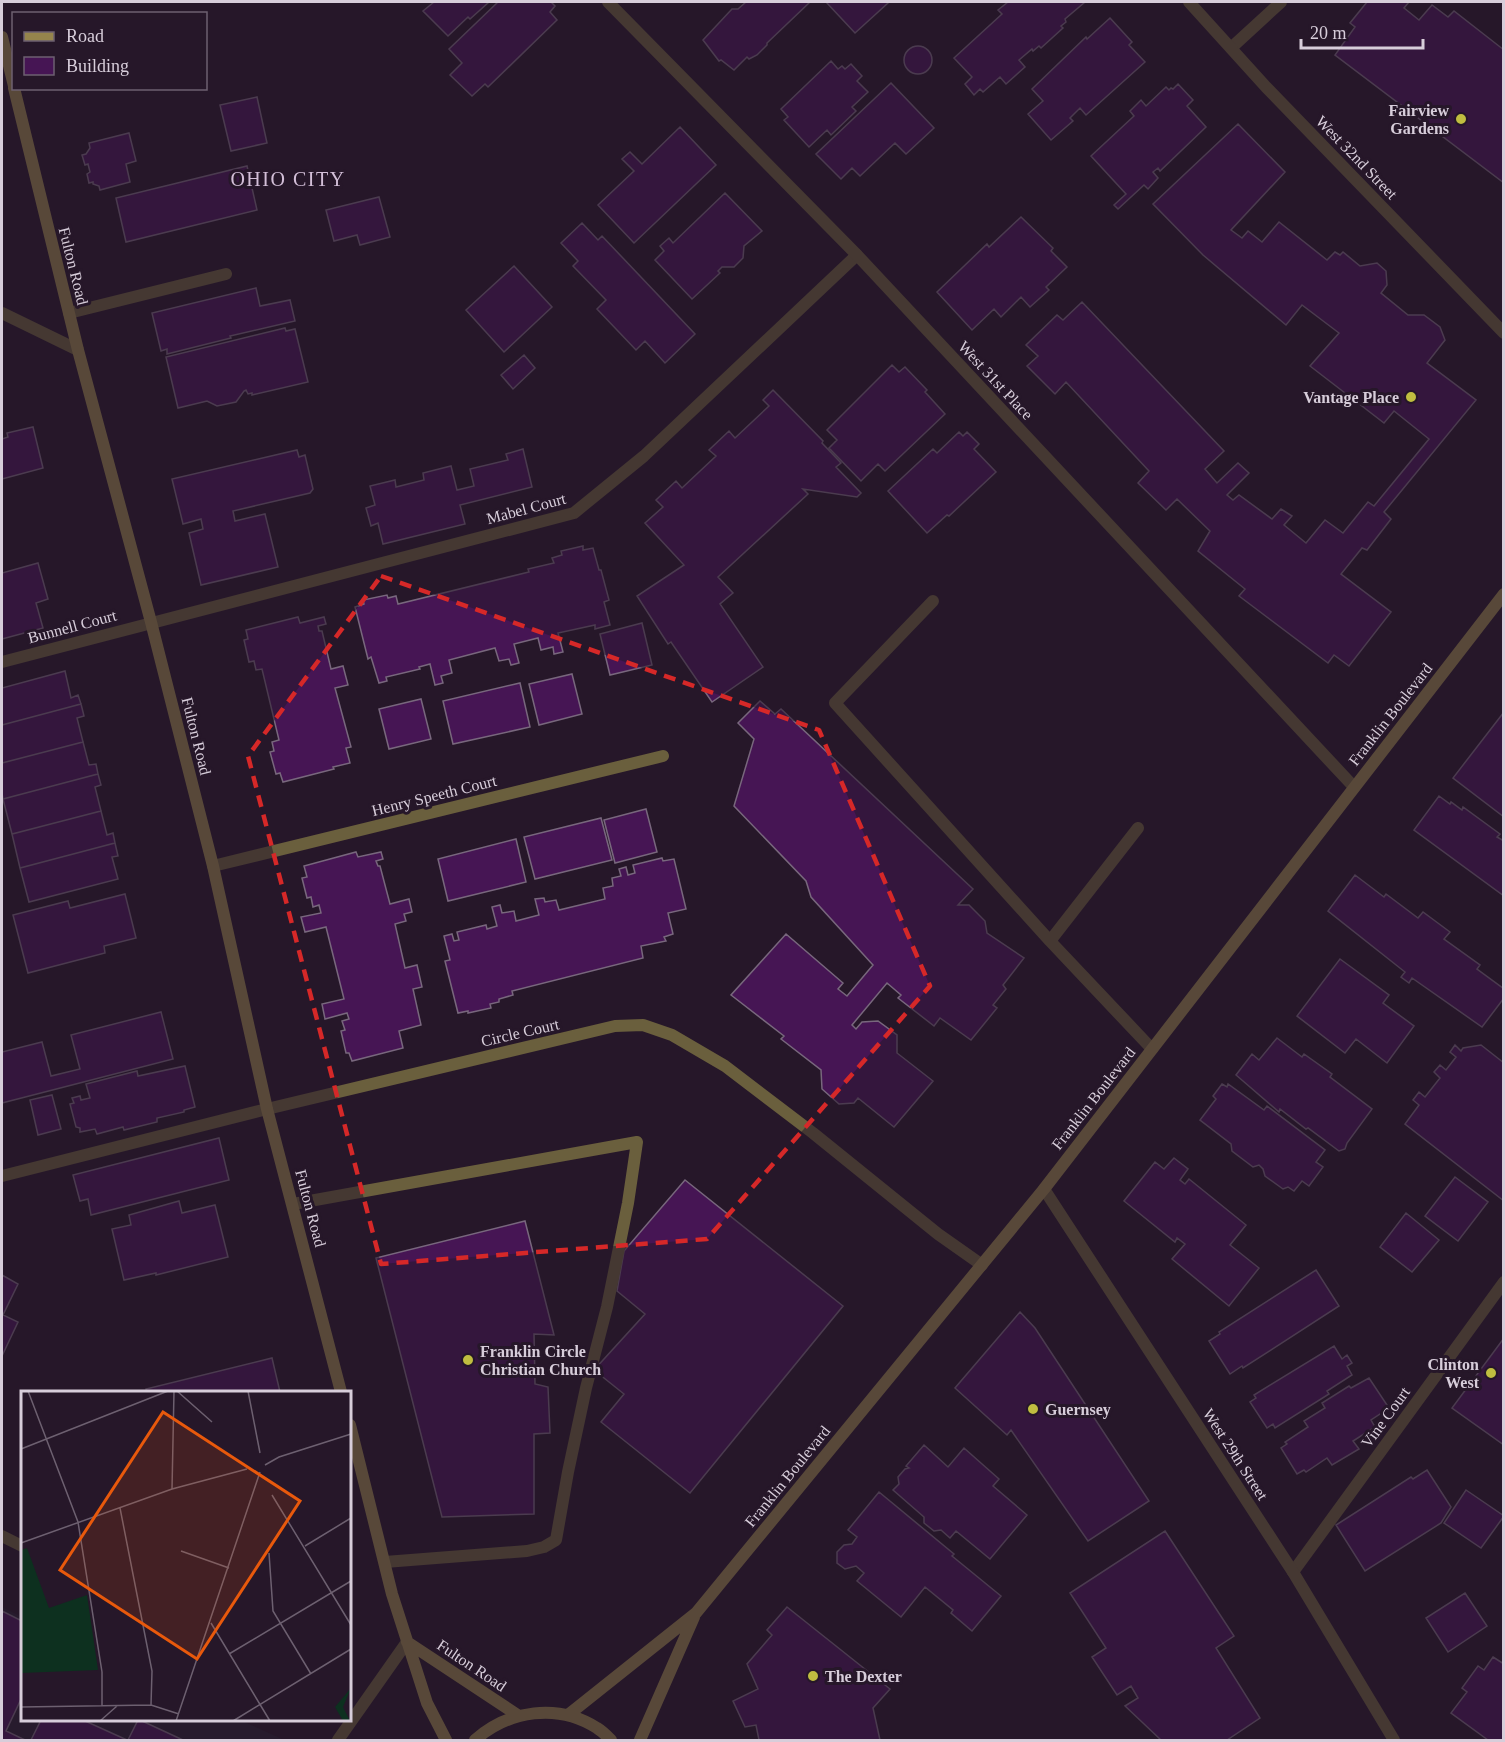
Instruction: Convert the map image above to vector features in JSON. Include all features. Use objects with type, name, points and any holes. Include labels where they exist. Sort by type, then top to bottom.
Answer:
[{"type":"street","name":"West 31st Place","points":[[608,2],[857,255],[1354,787]]},
{"type":"street","name":"West 32nd Street","points":[[1189,2],[1274,96],[1503,333]]},
{"type":"street","points":[[1231,48],[1281,2]]},
{"type":"street","name":"Fulton Road","points":[[2,37],[12,79]]},
{"type":"street","name":"Fulton Road","points":[[15,90],[78,350],[213,866],[267,1109],[341,1391]]},
{"type":"street","name":"Mabel Court","points":[[151,622],[574,513],[644,456],[857,255]]},
{"type":"street","points":[[69,312],[226,274]]},
{"type":"street","points":[[2,313],[78,350]]},
{"type":"street","name":"Franklin Boulevard","points":[[568,1715],[696,1614],[1044,1189],[1503,594]]},
{"type":"street","points":[[933,601],[835,703],[1050,941],[1152,1049]]},
{"type":"street","name":"Bunnell Court","points":[[2,662],[151,622]]},
{"type":"street","name":"Henry Speeth Court","points":[[213,866],[663,756]]},
{"type":"street","points":[[1050,941],[1138,828]]},
{"type":"street","name":"Circle Court","points":[[2,1176],[267,1109],[615,1026],[643,1025],[672,1035],[725,1066],[813,1133],[938,1234],[982,1265]]},
{"type":"street","points":[[293,1204],[637,1142],[628,1203],[607,1307],[586,1388],[556,1540],[544,1547],[527,1551],[385,1562]]},
{"type":"street","name":"West 29th Street","points":[[1044,1189],[1293,1572],[1394,1740]]},
{"type":"street","name":"Vine Court","points":[[1293,1572],[1503,1282]]},
{"type":"street","name":"Fulton Road","points":[[351,1429],[392,1594],[427,1703],[446,1740]]},
{"type":"street","points":[[2,1536],[21,1546]]},
{"type":"street","name":"Franklin Boulevard","points":[[640,1740],[696,1614]]},
{"type":"street","points":[[338,1740],[407,1642]]},
{"type":"street","name":"Fulton Road","points":[[407,1642],[519,1716]]},
{"type":"street","points":[[476,1740],[503,1721],[535,1712],[568,1715],[598,1728],[611,1740]]},
{"type":"highlighted area","points":[[381,576],[819,730],[930,986],[707,1239],[381,1264],[248,756]]},
{"type":"shaded area","points":[[2,1607],[21,1616],[21,1721],[242,1721],[284,1740],[2,1740]]},
{"type":"building","points":[[434,2],[489,2],[470,19],[468,17],[448,36],[423,11]]},
{"type":"building","points":[[498,2],[551,2],[555,6],[550,12],[557,20],[488,87],[485,84],[472,96],[450,75],[462,63],[449,49]]},
{"type":"building","points":[[746,2],[810,2],[757,55],[749,59],[747,57],[734,70],[721,60],[719,61],[703,40],[732,9],[738,9]]},
{"type":"building","points":[[826,2],[887,2],[888,3],[855,33]]},
{"type":"building","points":[[1008,2],[1085,2],[1065,19],[1066,22],[1061,26],[1063,28],[1041,48],[1039,46],[1033,51],[1032,49],[1019,60],[1025,67],[1006,84],[1000,77],[983,92],[980,89],[974,95],[965,84],[972,77],[954,58],[1002,14],[998,10]]},
{"type":"building","name":"Fairview Gardens","points":[[1367,2],[1409,2],[1404,8],[1419,20],[1432,5],[1448,17],[1454,11],[1504,50],[1504,183],[1335,55],[1355,27],[1350,23]]},
{"type":"building","points":[[1110,18],[1132,42],[1129,45],[1145,62],[1086,115],[1080,108],[1070,118],[1073,121],[1051,140],[1028,114],[1043,101],[1032,89],[1086,37],[1087,39]]},
{"type":"building","points":[[918,46],[928,50],[932,60],[928,70],[918,74],[908,70],[904,60],[908,50]]},
{"type":"building","points":[[831,61],[838,69],[842,66],[845,69],[851,64],[862,76],[857,81],[868,92],[852,107],[856,111],[831,135],[827,130],[809,147],[784,120],[788,117],[781,109]]},
{"type":"building","points":[[891,83],[934,128],[906,154],[895,143],[860,176],[852,168],[841,179],[816,154]]},
{"type":"building","points":[[1178,84],[1193,100],[1187,106],[1206,127],[1160,171],[1158,168],[1153,172],[1158,178],[1148,189],[1144,185],[1118,209],[1114,205],[1126,194],[1091,156],[1134,116],[1130,111],[1141,100],[1146,106],[1166,87],[1169,90],[1173,89]]},
{"type":"building","points":[[257,97],[267,143],[231,151],[220,105]]},
{"type":"building","name":"Vantage Place","points":[[1238,124],[1285,172],[1231,230],[1242,238],[1248,231],[1262,242],[1279,222],[1327,260],[1335,252],[1340,255],[1343,252],[1360,266],[1377,263],[1386,271],[1387,285],[1381,293],[1408,315],[1424,315],[1440,327],[1445,340],[1427,363],[1476,400],[1384,512],[1391,519],[1367,550],[1362,548],[1341,574],[1391,612],[1349,666],[1334,655],[1328,663],[1239,596],[1245,589],[1198,551],[1210,531],[1177,499],[1166,510],[1138,483],[1149,471],[1066,382],[1055,394],[1027,366],[1038,356],[1026,345],[1057,315],[1063,320],[1082,302],[1224,451],[1205,469],[1217,483],[1238,463],[1249,473],[1227,495],[1233,500],[1239,495],[1272,519],[1281,509],[1292,516],[1284,525],[1306,543],[1325,520],[1343,533],[1368,502],[1374,506],[1429,439],[1394,411],[1384,423],[1310,366],[1339,333],[1302,305],[1286,325],[1203,255],[1153,204]]},
{"type":"building","points":[[680,127],[716,165],[634,243],[598,205],[634,171],[622,159],[630,152],[642,164]]},
{"type":"building","points":[[129,133],[136,161],[126,164],[130,182],[100,190],[99,186],[93,182],[89,183],[88,164],[85,165],[82,155],[86,154],[90,148],[89,143]]},
{"type":"building","points":[[247,166],[257,210],[126,242],[116,198]]},
{"type":"building","points":[[725,193],[762,231],[744,246],[743,258],[734,267],[722,267],[718,271],[720,273],[692,299],[655,260],[664,251],[660,246],[669,238],[673,243]]},
{"type":"building","points":[[379,197],[390,237],[360,245],[357,235],[334,241],[326,210]]},
{"type":"building","points":[[1021,217],[1053,248],[1051,251],[1067,267],[1046,287],[1049,290],[1030,307],[1021,297],[1001,317],[994,309],[972,330],[937,292],[987,244],[989,247]]},
{"type":"building","points":[[582,223],[598,240],[602,236],[695,334],[665,363],[645,341],[636,350],[597,309],[606,300],[573,266],[578,261],[561,243]]},
{"type":"building","points":[[514,266],[552,307],[504,352],[466,310]]},
{"type":"building","points":[[256,288],[260,306],[290,300],[295,321],[167,354],[167,349],[161,351],[152,313]]},
{"type":"building","points":[[285,328],[286,331],[295,329],[308,382],[252,395],[246,390],[236,402],[217,406],[207,401],[178,408],[166,357]]},
{"type":"building","points":[[524,355],[535,368],[513,389],[501,375]]},
{"type":"building","points":[[892,365],[899,372],[905,367],[927,390],[925,392],[945,414],[885,471],[878,464],[861,481],[829,448],[837,440],[827,430]]},
{"type":"building","points":[[773,390],[823,441],[822,443],[841,463],[836,467],[861,493],[857,497],[803,489],[808,494],[718,577],[733,593],[720,604],[763,667],[712,702],[671,642],[668,644],[637,596],[684,565],[645,523],[663,507],[656,500],[676,481],[682,488],[716,456],[709,450],[729,431],[735,438],[769,406],[763,400]]},
{"type":"building","points":[[33,427],[43,468],[2,479],[2,439],[8,437],[7,433]]},
{"type":"building","points":[[959,432],[963,436],[967,432],[979,444],[974,449],[996,472],[949,516],[947,515],[927,533],[888,491],[933,449],[937,453]]},
{"type":"building","points":[[523,449],[532,487],[460,505],[465,524],[383,544],[378,523],[371,526],[366,508],[375,505],[370,486],[395,480],[396,487],[424,480],[423,473],[451,466],[457,490],[474,486],[470,469],[508,460],[506,454]]},
{"type":"building","points":[[297,450],[299,457],[305,455],[313,489],[310,493],[233,511],[235,521],[265,514],[278,567],[201,585],[189,533],[203,529],[201,519],[183,524],[172,479]]},
{"type":"building","points":[[583,546],[583,550],[593,548],[599,570],[601,570],[609,600],[604,602],[610,625],[595,629],[595,625],[558,633],[563,652],[554,654],[553,647],[541,650],[538,638],[514,644],[519,663],[511,665],[509,659],[499,661],[495,648],[449,660],[452,673],[441,676],[443,683],[435,685],[430,664],[419,667],[420,669],[386,677],[387,681],[379,683],[371,657],[368,659],[355,607],[364,604],[363,600],[387,595],[388,598],[396,596],[398,604],[529,572],[528,569],[554,563],[552,558],[562,555],[561,551]]},
{"type":"building","points":[[38,563],[48,599],[36,603],[43,628],[2,639],[2,573]]},
{"type":"building","points":[[298,617],[300,623],[324,617],[326,624],[318,626],[319,631],[322,631],[331,669],[343,666],[348,685],[335,688],[351,747],[346,748],[350,763],[283,782],[280,773],[276,774],[270,752],[274,751],[272,742],[279,740],[262,669],[256,670],[254,661],[249,662],[244,640],[248,639],[246,630]]},
{"type":"building","points":[[642,623],[652,665],[610,675],[600,634]]},
{"type":"building","points":[[65,671],[71,698],[78,695],[81,704],[2,725],[2,688]]},
{"type":"building","points":[[572,674],[582,714],[539,725],[529,684]]},
{"type":"building","points":[[520,683],[530,727],[453,744],[443,701]]},
{"type":"building","points":[[421,699],[431,739],[389,749],[379,709]]},
{"type":"building","points":[[760,701],[775,714],[781,709],[973,889],[958,905],[969,905],[985,921],[987,933],[1024,958],[1003,985],[1006,989],[993,1005],[997,1008],[971,1040],[940,1018],[934,1026],[898,998],[901,995],[887,983],[852,1025],[856,1029],[862,1022],[878,1021],[897,1035],[897,1053],[933,1081],[894,1127],[858,1098],[854,1103],[839,1104],[822,1089],[821,1070],[781,1039],[784,1036],[731,995],[786,934],[843,983],[838,989],[847,996],[873,965],[811,897],[806,881],[734,806],[754,739],[738,723]]},
{"type":"building","points":[[81,704],[84,716],[77,718],[83,742],[2,763],[2,725]]},
{"type":"building","points":[[1504,712],[1504,817],[1453,778]]},
{"type":"building","points":[[83,742],[89,765],[96,764],[98,774],[3,799],[2,763]]},
{"type":"building","points":[[98,774],[101,785],[95,787],[101,811],[12,834],[3,799]]},
{"type":"building","points":[[1439,796],[1462,810],[1463,807],[1500,834],[1497,837],[1504,841],[1504,896],[1414,830]]},
{"type":"building","points":[[646,809],[657,852],[615,863],[604,820]]},
{"type":"building","points":[[101,811],[107,835],[113,833],[115,843],[20,868],[12,834]]},
{"type":"building","points":[[601,818],[612,860],[535,879],[524,837]]},
{"type":"building","points":[[516,839],[526,882],[448,901],[438,859]]},
{"type":"building","points":[[115,843],[118,856],[112,857],[118,879],[29,902],[20,868]]},
{"type":"building","points":[[356,852],[358,857],[381,852],[383,859],[376,861],[380,866],[390,904],[409,899],[412,912],[404,914],[406,921],[395,924],[405,968],[417,965],[422,987],[413,989],[421,1025],[399,1031],[403,1048],[352,1061],[349,1053],[346,1053],[341,1031],[345,1030],[342,1021],[349,1019],[347,1013],[325,1019],[322,1004],[344,999],[326,927],[305,932],[301,917],[321,913],[319,905],[313,907],[311,897],[307,898],[302,878],[307,877],[304,866]]},
{"type":"building","points":[[662,858],[663,861],[674,859],[686,909],[668,913],[673,934],[664,937],[666,941],[641,946],[643,958],[512,991],[513,995],[490,1004],[491,1008],[458,1013],[445,961],[450,960],[444,936],[452,934],[454,941],[459,940],[457,932],[486,925],[487,929],[497,926],[492,907],[500,905],[502,913],[514,911],[516,921],[539,915],[535,899],[544,898],[545,902],[556,900],[559,910],[605,899],[603,888],[613,886],[612,878],[621,876],[619,869],[626,867],[628,875],[635,873],[633,865]]},
{"type":"building","points":[[1355,875],[1384,897],[1386,894],[1418,918],[1423,912],[1450,932],[1444,939],[1480,965],[1477,969],[1504,989],[1504,998],[1482,1027],[1412,978],[1409,983],[1401,977],[1405,972],[1328,911]]},
{"type":"building","points":[[125,894],[136,938],[104,946],[105,953],[28,973],[13,915],[68,901],[70,908]]},
{"type":"building","points":[[1340,959],[1389,995],[1383,1003],[1414,1026],[1387,1063],[1356,1039],[1345,1053],[1297,1016]]},
{"type":"building","points":[[161,1012],[173,1059],[2,1103],[2,1052],[42,1042],[51,1076],[80,1069],[71,1035]]},
{"type":"building","points":[[1277,1038],[1302,1057],[1304,1054],[1332,1074],[1330,1077],[1372,1109],[1345,1149],[1339,1151],[1280,1109],[1279,1112],[1236,1075],[1252,1054],[1259,1060]]},
{"type":"building","points":[[1455,1045],[1461,1051],[1463,1048],[1481,1045],[1504,1063],[1504,1201],[1405,1124],[1419,1105],[1413,1100],[1419,1092],[1425,1097],[1440,1078],[1434,1072],[1440,1065],[1446,1070],[1456,1057],[1450,1052]]},
{"type":"building","points":[[185,1066],[195,1107],[157,1118],[157,1122],[124,1130],[123,1127],[97,1134],[95,1129],[80,1132],[80,1128],[76,1127],[70,1104],[74,1103],[72,1098],[80,1096],[81,1100],[90,1098],[86,1084],[137,1071],[138,1076]]},
{"type":"building","points":[[1222,1084],[1227,1087],[1228,1084],[1264,1110],[1267,1106],[1325,1150],[1316,1162],[1323,1167],[1309,1186],[1302,1181],[1294,1191],[1288,1187],[1283,1189],[1265,1176],[1259,1165],[1253,1167],[1232,1151],[1231,1144],[1200,1120],[1216,1099],[1213,1096]]},
{"type":"building","points":[[52,1095],[61,1129],[38,1135],[30,1100]]},
{"type":"building","points":[[219,1138],[229,1180],[91,1215],[88,1199],[80,1201],[73,1175]]},
{"type":"building","points":[[1174,1158],[1188,1169],[1180,1180],[1185,1184],[1189,1179],[1246,1225],[1230,1245],[1259,1268],[1229,1306],[1172,1259],[1185,1244],[1177,1238],[1175,1242],[1124,1201],[1155,1162],[1164,1169]]},
{"type":"building","points":[[1455,1177],[1488,1202],[1458,1241],[1425,1216]]},
{"type":"building","points":[[685,1180],[843,1306],[690,1493],[601,1422],[624,1394],[594,1370],[645,1314],[617,1291],[624,1251]]},
{"type":"building","points":[[179,1201],[182,1213],[215,1205],[228,1257],[156,1275],[156,1273],[124,1280],[112,1229],[131,1225],[129,1215]]},
{"type":"building","points":[[1406,1213],[1439,1240],[1412,1272],[1380,1247]]},
{"type":"building","name":"Franklin Circle Christian Church","points":[[525,1221],[554,1335],[534,1334],[535,1384],[548,1387],[550,1433],[534,1434],[534,1514],[442,1517],[376,1258]]},
{"type":"building","points":[[1316,1270],[1339,1306],[1230,1374],[1209,1341],[1220,1334],[1219,1332]]},
{"type":"building","points":[[2,1275],[18,1284],[3,1315],[18,1322],[2,1356]]},
{"type":"building","name":"Guernsey","points":[[1020,1312],[1035,1328],[1149,1501],[1088,1541],[1011,1430],[1007,1435],[955,1388]]},
{"type":"building","name":"Clinton West","points":[[1504,1338],[1504,1445],[1452,1408]]},
{"type":"building","points":[[1334,1346],[1342,1359],[1347,1355],[1352,1363],[1347,1366],[1352,1375],[1327,1391],[1329,1394],[1275,1428],[1273,1424],[1267,1428],[1250,1402],[1256,1398],[1254,1395]]},
{"type":"building","points":[[272,1358],[280,1391],[147,1391],[146,1389]]},
{"type":"building","points":[[1369,1378],[1389,1408],[1371,1420],[1375,1427],[1353,1441],[1359,1449],[1332,1465],[1327,1458],[1306,1472],[1304,1470],[1297,1474],[1281,1448],[1287,1444],[1285,1442],[1308,1427],[1304,1421],[1325,1408],[1322,1403],[1349,1386],[1351,1388]]},
{"type":"building","points":[[924,1445],[948,1467],[964,1448],[999,1479],[993,1486],[1027,1515],[990,1559],[956,1531],[950,1538],[941,1530],[934,1531],[924,1523],[924,1517],[893,1490],[899,1484],[898,1477],[909,1468],[906,1466]]},
{"type":"building","points":[[1427,1470],[1451,1507],[1441,1523],[1365,1571],[1336,1525],[1411,1477],[1413,1479]]},
{"type":"building","points":[[1466,1490],[1504,1516],[1481,1548],[1444,1523]]},
{"type":"building","points":[[879,1492],[1001,1596],[972,1631],[951,1613],[953,1610],[925,1587],[901,1617],[857,1581],[864,1573],[856,1566],[845,1569],[837,1563],[837,1552],[844,1545],[852,1544],[857,1537],[848,1530]]},
{"type":"building","points":[[1165,1531],[1234,1636],[1216,1648],[1260,1718],[1227,1740],[1161,1740],[1125,1706],[1138,1698],[1131,1686],[1117,1695],[1092,1657],[1106,1648],[1070,1593]]},
{"type":"building","points":[[1465,1593],[1487,1626],[1448,1652],[1426,1618]]},
{"type":"building","name":"The Dexter","points":[[787,1607],[890,1689],[873,1708],[880,1740],[759,1740],[756,1725],[745,1727],[733,1701],[758,1689],[747,1664],[772,1635],[767,1630]]},
{"type":"building","points":[[2,1611],[21,1620],[21,1699],[6,1731],[25,1740],[2,1740]]},
{"type":"building","points":[[1493,1657],[1504,1664],[1504,1740],[1488,1740],[1451,1713],[1467,1692],[1462,1688],[1478,1666],[1484,1670]]},
{"type":"building","points":[[40,1721],[85,1721],[127,1740],[31,1740]]},
{"type":"building","points":[[138,1721],[142,1721],[183,1740],[128,1740]]},
{"type":"place","name":"Fairview Gardens","points":[[1461,119]]},
{"type":"place","name":"Vantage Place","points":[[1411,397]]},
{"type":"place","name":"Franklin Circle Christian Church","points":[[468,1360]]},
{"type":"place","name":"Clinton West","points":[[1491,1373]]},
{"type":"place","name":"Guernsey","points":[[1033,1409]]},
{"type":"place","name":"The Dexter","points":[[813,1676]]},
{"type":"district","name":"OHIO CITY","points":[[288,179]]}]
